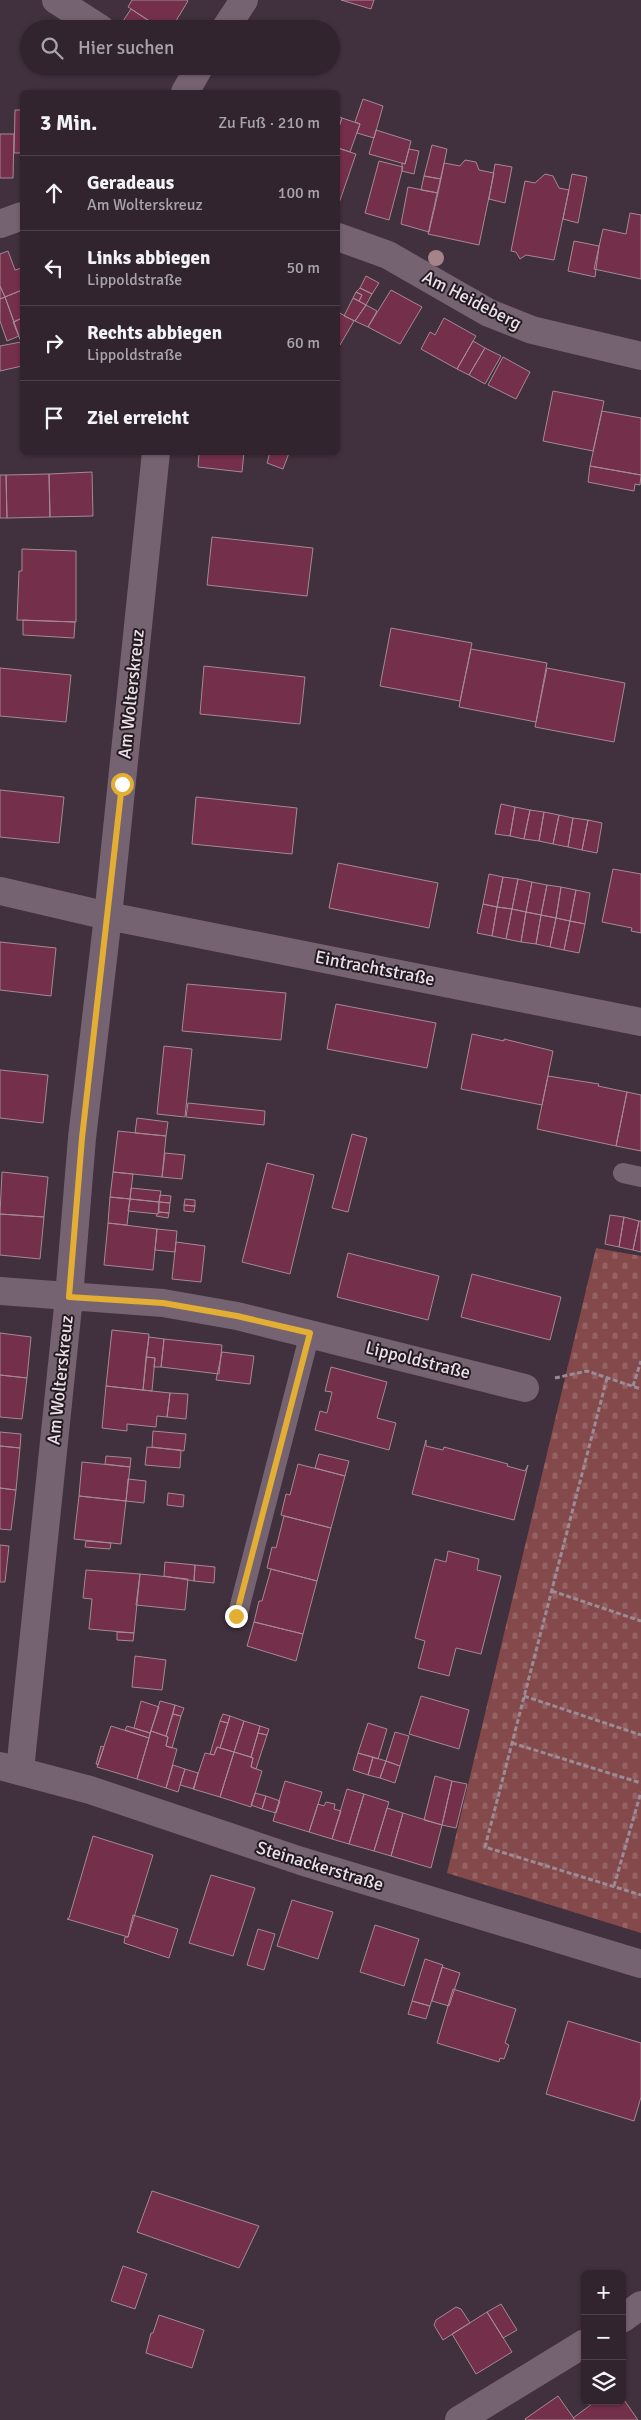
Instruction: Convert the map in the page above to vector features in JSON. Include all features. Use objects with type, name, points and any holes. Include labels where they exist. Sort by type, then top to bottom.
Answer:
[{"type":"street","points":[[56,0],[86,20]]},
{"type":"street","points":[[231,20],[244,0]]},
{"type":"street","points":[[186,90],[195,75]]},
{"type":"street","points":[[0,224],[20,217]]},
{"type":"street","name":"Am Heideberg","points":[[340,239],[388,255],[489,313],[532,330],[641,356]]},
{"type":"street","name":"Am Wolterskreuz","points":[[10,1768],[69,1297],[82,1138],[108,916],[156,455]]},
{"type":"street","name":"Eintrachtstraße","points":[[0,891],[108,916],[641,1022]]},
{"type":"street","name":"Lippoldstraße","points":[[0,1291],[163,1303],[237,1316],[525,1388]]},
{"type":"street","name":"Steinackerstraße","points":[[10,1768],[90,1790],[301,1861],[641,1964]]},
{"type":"street","points":[[626,2316],[641,2306]]},
{"type":"street","points":[[460,2420],[581,2345]]},
{"type":"lane","points":[[236,1616],[310,1333]]},
{"type":"path","points":[[633,1386],[641,1361]]},
{"type":"path","points":[[525,1388],[546,1380],[587,1371],[641,1388]]},
{"type":"path","points":[[607,1378],[485,1847],[641,1895]]},
{"type":"path","points":[[552,1590],[641,1621]]},
{"type":"path","points":[[524,1696],[641,1735]]},
{"type":"path","points":[[512,1743],[641,1783]]},
{"type":"path","points":[[614,1886],[641,1792]]},
{"type":"green space","points":[[596,1248],[641,1256],[641,1933],[447,1873]]},
{"type":"building","points":[[132,0],[188,1],[176,20],[148,20],[128,7]]},
{"type":"building","points":[[341,0],[374,0],[371,9]]},
{"type":"building","points":[[131,9],[148,20],[124,20]]},
{"type":"building","points":[[363,99],[383,106],[374,138],[357,133],[360,124],[355,122]]},
{"type":"building","points":[[15,110],[20,110],[20,153],[14,153]]},
{"type":"building","points":[[342,118],[360,124],[350,152],[340,149],[340,124]]},
{"type":"building","points":[[376,130],[411,141],[405,164],[369,154]]},
{"type":"building","points":[[0,134],[14,134],[13,178],[0,178]]},
{"type":"building","points":[[432,145],[447,149],[441,179],[424,176]]},
{"type":"building","points":[[340,149],[356,154],[340,200]]},
{"type":"building","points":[[409,149],[419,151],[414,174],[402,171],[402,163],[405,164]]},
{"type":"building","points":[[465,160],[476,162],[479,170],[494,173],[479,245],[428,234],[444,163],[460,166]]},
{"type":"building","points":[[379,161],[403,167],[389,220],[365,213]]},
{"type":"building","points":[[495,164],[512,167],[505,203],[489,199]]},
{"type":"building","points":[[545,174],[553,176],[559,188],[569,190],[554,260],[526,255],[520,259],[516,252],[511,251],[525,181],[535,183]]},
{"type":"building","points":[[572,174],[587,177],[578,223],[563,219]]},
{"type":"building","points":[[424,176],[441,179],[438,193],[421,190]]},
{"type":"building","points":[[408,187],[438,193],[429,232],[401,224]]},
{"type":"building","points":[[630,213],[641,215],[641,279],[594,269],[603,229],[626,234]]},
{"type":"building","points":[[574,241],[599,246],[595,277],[568,271]]},
{"type":"building","points":[[8,251],[15,270],[20,269],[20,291],[5,297],[0,286],[0,254]]},
{"type":"building","points":[[366,276],[379,283],[372,294],[360,288]]},
{"type":"building","points":[[0,286],[5,297],[0,299]]},
{"type":"building","points":[[360,288],[372,294],[366,305],[359,301],[362,295],[356,292]]},
{"type":"building","points":[[391,290],[422,307],[400,344],[368,327]]},
{"type":"building","points":[[20,291],[20,319],[14,322],[5,297]]},
{"type":"building","points":[[356,292],[362,295],[359,301],[353,298]]},
{"type":"building","points":[[5,297],[19,336],[7,341],[0,321],[0,299]]},
{"type":"building","points":[[353,298],[366,305],[355,321],[344,316]]},
{"type":"building","points":[[366,305],[377,311],[368,327],[355,321]]},
{"type":"building","points":[[340,313],[354,321],[340,345]]},
{"type":"building","points":[[444,318],[476,336],[457,369],[421,349],[430,332],[435,335]]},
{"type":"building","points":[[20,319],[20,340],[13,322]]},
{"type":"building","points":[[473,341],[485,348],[469,375],[457,369]]},
{"type":"building","points":[[20,342],[20,366],[0,371],[0,346]]},
{"type":"building","points":[[485,348],[501,356],[485,384],[469,375]]},
{"type":"building","points":[[503,357],[530,372],[516,399],[488,385]]},
{"type":"building","points":[[553,391],[604,401],[593,451],[543,441]]},
{"type":"building","points":[[602,411],[641,418],[641,475],[590,466]]},
{"type":"building","points":[[199,455],[244,455],[242,472],[198,467]]},
{"type":"building","points":[[269,455],[288,455],[283,469],[267,463]]},
{"type":"building","points":[[590,466],[641,475],[640,485],[635,484],[634,491],[588,482]]},
{"type":"building","points":[[92,472],[93,516],[50,517],[49,474]]},
{"type":"building","points":[[49,474],[50,517],[7,518],[6,475]]},
{"type":"building","points":[[0,475],[6,475],[7,518],[0,518]]},
{"type":"building","points":[[212,537],[313,548],[307,596],[207,585]]},
{"type":"building","points":[[22,549],[76,551],[76,622],[17,620],[19,571],[22,571]]},
{"type":"building","points":[[23,620],[75,622],[74,638],[23,635]]},
{"type":"building","points":[[391,628],[472,643],[460,701],[380,686]]},
{"type":"building","points":[[471,649],[547,663],[536,722],[459,707]]},
{"type":"building","points":[[204,666],[305,677],[300,724],[200,714]]},
{"type":"building","points":[[0,668],[71,675],[66,722],[0,716]]},
{"type":"building","points":[[547,668],[625,683],[614,742],[535,727]]},
{"type":"building","points":[[0,790],[64,797],[59,843],[0,837]]},
{"type":"building","points":[[196,797],[297,808],[292,854],[192,844]]},
{"type":"building","points":[[501,804],[515,807],[510,836],[495,834]]},
{"type":"building","points":[[515,807],[530,810],[524,839],[510,836]]},
{"type":"building","points":[[530,810],[544,812],[539,841],[524,839]]},
{"type":"building","points":[[544,812],[559,815],[553,844],[539,841]]},
{"type":"building","points":[[559,815],[573,818],[568,847],[553,844]]},
{"type":"building","points":[[573,818],[588,820],[582,850],[568,847]]},
{"type":"building","points":[[588,820],[602,823],[597,853],[582,850]]},
{"type":"building","points":[[338,863],[438,883],[429,928],[329,908]]},
{"type":"building","points":[[613,869],[641,874],[641,933],[631,931],[632,928],[602,922]]},
{"type":"building","points":[[489,874],[503,877],[497,907],[483,904]]},
{"type":"building","points":[[503,877],[518,879],[512,909],[497,907]]},
{"type":"building","points":[[518,879],[532,882],[526,912],[512,909]]},
{"type":"building","points":[[532,882],[547,885],[541,915],[526,912]]},
{"type":"building","points":[[547,885],[561,887],[556,918],[541,915]]},
{"type":"building","points":[[561,887],[576,890],[570,921],[556,918]]},
{"type":"building","points":[[576,890],[590,893],[585,924],[570,921]]},
{"type":"building","points":[[483,904],[497,907],[492,936],[477,933]]},
{"type":"building","points":[[497,907],[512,909],[506,939],[492,936]]},
{"type":"building","points":[[512,909],[526,912],[521,942],[506,939]]},
{"type":"building","points":[[526,912],[541,915],[536,944],[521,942]]},
{"type":"building","points":[[541,915],[556,918],[550,947],[536,944]]},
{"type":"building","points":[[556,918],[570,921],[564,950],[550,947]]},
{"type":"building","points":[[570,921],[585,924],[579,953],[564,950]]},
{"type":"building","points":[[0,942],[56,948],[51,996],[0,990]]},
{"type":"building","points":[[187,984],[286,993],[281,1040],[182,1031]]},
{"type":"building","points":[[336,1004],[436,1023],[427,1068],[327,1049]]},
{"type":"building","points":[[472,1034],[504,1041],[504,1039],[553,1051],[542,1105],[461,1089]]},
{"type":"building","points":[[164,1046],[192,1049],[185,1117],[157,1114]]},
{"type":"building","points":[[0,1070],[48,1075],[43,1123],[0,1118]]},
{"type":"building","points":[[548,1076],[599,1084],[598,1086],[627,1092],[616,1146],[537,1129]]},
{"type":"building","points":[[627,1092],[641,1095],[641,1151],[616,1146]]},
{"type":"building","points":[[188,1103],[265,1111],[264,1125],[186,1117]]},
{"type":"building","points":[[137,1118],[168,1122],[166,1136],[135,1133]]},
{"type":"building","points":[[118,1131],[166,1136],[162,1177],[113,1172]]},
{"type":"building","points":[[352,1134],[367,1138],[348,1212],[332,1208]]},
{"type":"building","points":[[165,1153],[185,1155],[182,1179],[162,1177]]},
{"type":"building","points":[[267,1163],[314,1175],[290,1274],[242,1262]]},
{"type":"building","points":[[2,1172],[48,1177],[44,1217],[0,1214]]},
{"type":"building","points":[[113,1172],[133,1174],[130,1199],[110,1197]]},
{"type":"building","points":[[131,1188],[161,1191],[159,1202],[130,1199]]},
{"type":"building","points":[[160,1195],[171,1196],[170,1203],[159,1202]]},
{"type":"building","points":[[110,1197],[130,1199],[127,1225],[108,1223]]},
{"type":"building","points":[[130,1199],[159,1202],[158,1214],[128,1211]]},
{"type":"building","points":[[185,1199],[195,1200],[195,1206],[184,1205]]},
{"type":"building","points":[[159,1202],[170,1203],[169,1213],[159,1212]]},
{"type":"building","points":[[184,1205],[195,1206],[194,1212],[184,1211]]},
{"type":"building","points":[[159,1212],[169,1213],[168,1218],[156,1216]]},
{"type":"building","points":[[0,1214],[44,1217],[40,1259],[0,1255]]},
{"type":"building","points":[[610,1215],[624,1217],[619,1247],[605,1244]]},
{"type":"building","points":[[624,1217],[639,1221],[633,1250],[619,1247]]},
{"type":"building","points":[[639,1221],[641,1221],[641,1252],[633,1250]]},
{"type":"building","points":[[108,1223],[157,1229],[153,1270],[104,1265]]},
{"type":"building","points":[[157,1229],[177,1231],[175,1252],[155,1250]]},
{"type":"building","points":[[176,1242],[205,1246],[201,1282],[172,1279]]},
{"type":"building","points":[[348,1253],[439,1276],[428,1320],[337,1297]]},
{"type":"building","points":[[472,1274],[561,1297],[550,1340],[461,1317]]},
{"type":"building","points":[[112,1330],[149,1334],[143,1390],[106,1386]]},
{"type":"building","points":[[0,1333],[31,1337],[27,1378],[0,1375]]},
{"type":"building","points":[[149,1337],[164,1339],[161,1367],[154,1367],[155,1358],[146,1357]]},
{"type":"building","points":[[164,1339],[222,1345],[219,1374],[161,1367]]},
{"type":"building","points":[[222,1352],[254,1356],[250,1384],[216,1380]]},
{"type":"building","points":[[146,1357],[155,1358],[152,1391],[143,1390]]},
{"type":"building","points":[[331,1367],[387,1382],[377,1418],[396,1423],[389,1450],[315,1430],[320,1411],[327,1413],[332,1392],[325,1391]]},
{"type":"building","points":[[0,1375],[27,1378],[22,1419],[0,1417]]},
{"type":"building","points":[[106,1386],[170,1393],[167,1417],[157,1416],[156,1427],[127,1424],[127,1431],[102,1428]]},
{"type":"building","points":[[170,1393],[188,1394],[186,1419],[167,1417]]},
{"type":"building","points":[[153,1431],[186,1434],[184,1451],[152,1447]]},
{"type":"building","points":[[0,1432],[21,1434],[20,1448],[0,1446]]},
{"type":"building","points":[[426,1440],[426,1446],[443,1450],[444,1447],[508,1464],[507,1466],[525,1471],[528,1465],[514,1520],[412,1494]]},
{"type":"building","points":[[0,1446],[20,1448],[16,1490],[0,1488]]},
{"type":"building","points":[[147,1447],[181,1450],[180,1468],[145,1465]]},
{"type":"building","points":[[319,1454],[349,1461],[345,1476],[315,1468]]},
{"type":"building","points":[[106,1456],[131,1458],[130,1467],[105,1464]]},
{"type":"building","points":[[82,1462],[130,1467],[126,1501],[79,1496]]},
{"type":"building","points":[[298,1464],[345,1476],[331,1528],[281,1515],[286,1494],[290,1495]]},
{"type":"building","points":[[128,1479],[146,1481],[144,1503],[126,1501]]},
{"type":"building","points":[[0,1488],[16,1490],[11,1530],[0,1529]]},
{"type":"building","points":[[168,1493],[184,1495],[183,1507],[167,1505]]},
{"type":"building","points":[[79,1496],[126,1501],[121,1544],[74,1539]]},
{"type":"building","points":[[284,1516],[331,1528],[317,1581],[267,1568],[272,1547],[276,1548]]},
{"type":"building","points":[[86,1541],[111,1543],[110,1549],[85,1547]]},
{"type":"building","points":[[0,1545],[9,1546],[5,1582],[0,1582]]},
{"type":"building","points":[[448,1551],[479,1559],[477,1570],[501,1576],[481,1654],[456,1648],[449,1676],[418,1668],[425,1641],[415,1638],[435,1559],[446,1562]]},
{"type":"building","points":[[165,1562],[195,1565],[194,1581],[164,1576]]},
{"type":"building","points":[[195,1565],[215,1567],[214,1583],[194,1581]]},
{"type":"building","points":[[271,1569],[317,1581],[303,1634],[254,1622],[259,1601],[262,1601]]},
{"type":"building","points":[[86,1570],[140,1574],[134,1633],[89,1629],[92,1599],[83,1598]]},
{"type":"building","points":[[140,1574],[188,1579],[185,1610],[136,1605]]},
{"type":"building","points":[[254,1622],[303,1634],[296,1661],[247,1646]]},
{"type":"building","points":[[117,1632],[134,1633],[133,1641],[117,1640]]},
{"type":"building","points":[[135,1656],[166,1660],[162,1690],[132,1687]]},
{"type":"building","points":[[421,1696],[469,1710],[459,1749],[409,1734]]},
{"type":"building","points":[[141,1701],[159,1707],[150,1733],[134,1728]]},
{"type":"building","points":[[160,1701],[175,1705],[166,1736],[151,1731]]},
{"type":"building","points":[[175,1705],[184,1708],[181,1716],[173,1714]]},
{"type":"building","points":[[173,1714],[181,1716],[172,1748],[166,1746],[168,1737],[166,1736]]},
{"type":"building","points":[[223,1714],[230,1716],[228,1723],[220,1721]]},
{"type":"building","points":[[230,1716],[244,1721],[234,1752],[220,1748]]},
{"type":"building","points":[[220,1721],[228,1723],[220,1748],[217,1747],[214,1755],[210,1754]]},
{"type":"building","points":[[244,1721],[260,1726],[251,1757],[234,1752]]},
{"type":"building","points":[[368,1723],[387,1729],[378,1759],[358,1753]]},
{"type":"building","points":[[111,1726],[149,1738],[137,1779],[97,1767]]},
{"type":"building","points":[[127,1726],[150,1733],[149,1738],[125,1730]]},
{"type":"building","points":[[260,1726],[269,1729],[267,1735],[258,1733]]},
{"type":"building","points":[[151,1731],[168,1737],[166,1746],[177,1749],[166,1788],[137,1779]]},
{"type":"building","points":[[395,1732],[409,1736],[400,1766],[386,1761]]},
{"type":"building","points":[[258,1733],[267,1735],[256,1769],[251,1767],[253,1758],[251,1757]]},
{"type":"building","points":[[101,1746],[104,1747],[98,1765],[96,1764]]},
{"type":"building","points":[[217,1747],[234,1752],[220,1797],[193,1789],[205,1753],[214,1755]]},
{"type":"building","points":[[234,1752],[253,1758],[251,1767],[262,1771],[251,1807],[220,1797]]},
{"type":"building","points":[[358,1753],[373,1757],[368,1775],[353,1770]]},
{"type":"building","points":[[373,1757],[386,1761],[380,1778],[368,1775]]},
{"type":"building","points":[[386,1761],[400,1766],[395,1783],[380,1778]]},
{"type":"building","points":[[173,1765],[185,1769],[178,1792],[166,1788]]},
{"type":"building","points":[[185,1769],[198,1773],[194,1789],[180,1785]]},
{"type":"building","points":[[435,1776],[452,1781],[442,1825],[424,1820]]},
{"type":"building","points":[[285,1781],[322,1792],[309,1832],[273,1821]]},
{"type":"building","points":[[452,1781],[467,1784],[456,1828],[442,1825]]},
{"type":"building","points":[[347,1789],[364,1794],[349,1844],[332,1839]]},
{"type":"building","points":[[255,1793],[266,1796],[262,1809],[251,1805]]},
{"type":"building","points":[[364,1794],[389,1802],[374,1851],[349,1844]]},
{"type":"building","points":[[266,1796],[280,1801],[276,1813],[262,1809]]},
{"type":"building","points":[[326,1802],[335,1804],[334,1809],[341,1811],[332,1839],[309,1832],[318,1804],[324,1806]]},
{"type":"building","points":[[387,1808],[403,1813],[391,1856],[374,1851]]},
{"type":"building","points":[[403,1813],[442,1825],[431,1868],[391,1856]]},
{"type":"building","points":[[93,1836],[153,1855],[128,1937],[67,1919],[69,1918]]},
{"type":"building","points":[[211,1875],[255,1888],[233,1956],[189,1943]]},
{"type":"building","points":[[292,1900],[333,1912],[318,1959],[277,1946]]},
{"type":"building","points":[[133,1915],[178,1929],[169,1958],[124,1943],[125,1937],[128,1937]]},
{"type":"building","points":[[375,1925],[419,1939],[404,1986],[360,1972]]},
{"type":"building","points":[[258,1929],[275,1934],[264,1970],[247,1965]]},
{"type":"building","points":[[425,1959],[443,1965],[430,2006],[412,2001]]},
{"type":"building","points":[[442,1967],[460,1973],[449,2006],[432,2001]]},
{"type":"building","points":[[453,1989],[516,2009],[505,2043],[509,2045],[504,2059],[500,2058],[499,2062],[437,2043]]},
{"type":"building","points":[[412,2001],[430,2006],[426,2019],[408,2014]]},
{"type":"building","points":[[568,2021],[641,2043],[641,2097],[634,2121],[546,2094]]},
{"type":"building","points":[[152,2191],[259,2226],[239,2268],[137,2232]]},
{"type":"building","points":[[123,2266],[147,2274],[135,2309],[111,2301]]},
{"type":"building","points":[[501,2304],[517,2330],[503,2338],[487,2312]]},
{"type":"building","points":[[456,2307],[461,2309],[470,2323],[443,2340],[434,2325],[436,2320]]},
{"type":"building","points":[[487,2312],[512,2352],[476,2374],[452,2334]]},
{"type":"building","points":[[159,2315],[204,2330],[192,2368],[146,2353],[151,2333],[153,2333]]},
{"type":"building","points":[[558,2396],[575,2420],[525,2419]]},
{"type":"building","points":[[626,2403],[638,2420],[575,2420],[573,2418],[591,2405],[626,2405]]},
{"type":"route","points":[[122,784],[82,1138],[69,1297],[163,1303],[237,1316],[310,1333],[236,1616]]}]
